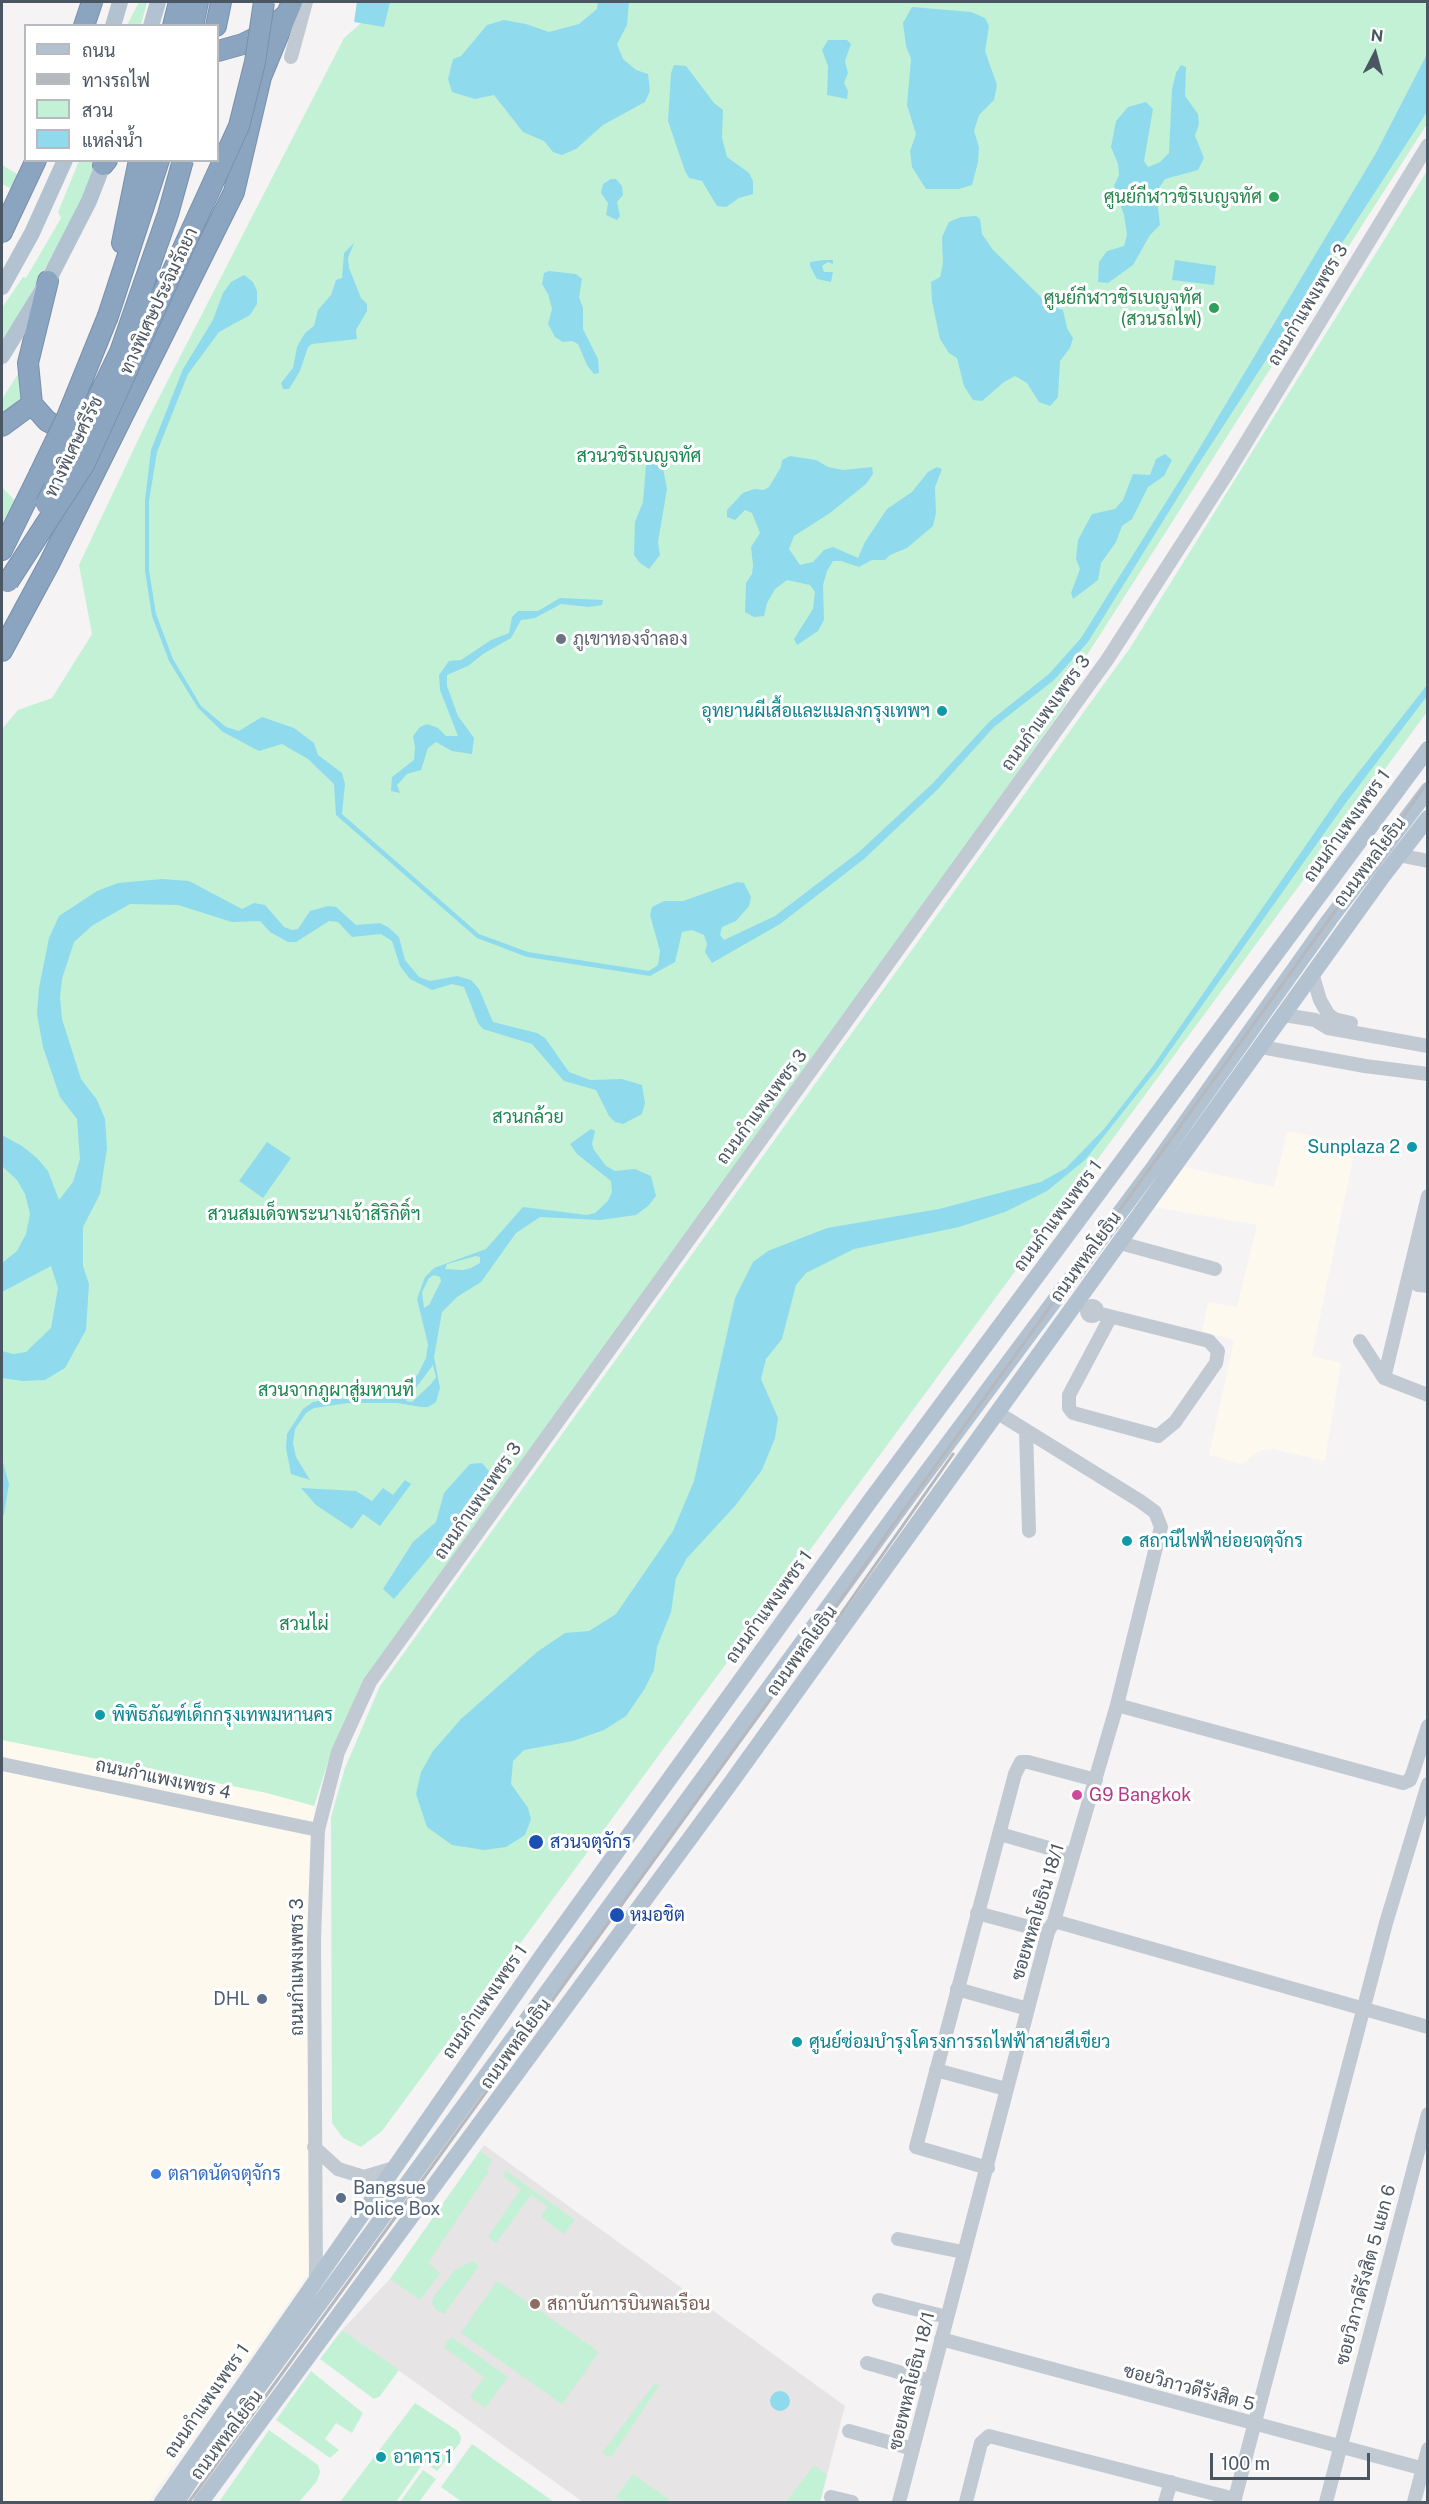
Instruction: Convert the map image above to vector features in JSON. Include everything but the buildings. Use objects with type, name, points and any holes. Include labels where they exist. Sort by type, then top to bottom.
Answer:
[{"type":"highway","points":[[85,24],[92,2]]},
{"type":"highway","points":[[173,24],[178,2]]},
{"type":"highway","points":[[193,24],[198,2]]},
{"type":"highway","points":[[216,24],[221,2]]},
{"type":"highway","name":"ทางพิเศษประจิมรัถยา","points":[[5,588],[84,465],[239,126],[255,63],[264,2]]},
{"type":"highway","points":[[219,51],[243,45],[264,34],[290,8]]},
{"type":"highway","points":[[2,651],[49,564],[234,192],[261,76],[290,8]]},
{"type":"highway","points":[[2,232],[35,162]]},
{"type":"highway","points":[[108,316],[140,162]]},
{"type":"highway","name":"ทางพิเศษศรีรัช","points":[[2,550],[67,417],[108,316],[158,162]]},
{"type":"highway","name":"ทางพิเศษศรีรัช","points":[[5,588],[120,352],[168,214],[182,162]]},
{"type":"highway","points":[[48,281],[28,363],[32,404],[47,421],[91,444],[106,446]]},
{"type":"highway","points":[[2,426],[32,404]]},
{"type":"main road","points":[[114,24],[120,2]]},
{"type":"main road","points":[[152,24],[158,2]]},
{"type":"main road","points":[[2,287],[32,233],[64,162]]},
{"type":"main road","points":[[2,356],[48,281],[89,201],[105,162]]},
{"type":"main road","name":"ถนนกำแพงเพชร 1","points":[[162,2502],[546,1950],[870,1501],[1428,749]]},
{"type":"main road","name":"ถนนพหลโยธิน","points":[[177,2502],[681,1809],[1186,1122],[1330,919],[1428,790]]},
{"type":"main road","name":"ถนนพหลโยธิน","points":[[201,2502],[730,1784],[998,1413],[1093,1310],[1120,1243],[1312,973],[1398,855],[1428,818]]},
{"type":"main road","points":[[1175,1167],[1186,1122]]},
{"type":"main road","points":[[681,1809],[730,1784]]},
{"type":"main road","points":[[297,2374],[315,2310]]},
{"type":"street","points":[[291,57],[306,2]]},
{"type":"street","name":"ถนนกำแพงเพชร 3","points":[[316,2278],[315,1865],[318,1830],[338,1752],[370,1682],[1107,660],[1225,477],[1428,145]]},
{"type":"street","points":[[1398,855],[1428,861]]},
{"type":"street","points":[[1312,973],[1314,986],[1325,1009],[1334,1019],[1428,1038]]},
{"type":"street","points":[[1315,1020],[1324,1017],[1325,1009]]},
{"type":"street","points":[[1284,1015],[1315,1020],[1328,1028],[1428,1046]]},
{"type":"street","points":[[1261,1047],[1365,1066],[1428,1074]]},
{"type":"street","points":[[1384,1378],[1428,1196]]},
{"type":"street","points":[[1428,1240],[1418,1285],[1428,1286]]},
{"type":"street","points":[[1120,1243],[1215,1269]]},
{"type":"street","points":[[1093,1310],[1209,1341],[1218,1351],[1216,1363],[1175,1422],[1158,1436],[1073,1413],[1069,1408],[1069,1395],[1093,1310]]},
{"type":"street","points":[[1360,1341],[1384,1378],[1428,1395]]},
{"type":"street","name":"ซอยพหลโยธิน 18/1","points":[[899,2502],[963,2252],[988,2168],[1006,2089],[1051,1926],[1117,1705],[1159,1540],[1160,1519],[1140,1502],[998,1413]]},
{"type":"street","points":[[1026,1430],[1029,1531]]},
{"type":"street","points":[[1117,1705],[1403,1783],[1410,1779],[1428,1726]]},
{"type":"street","points":[[988,2168],[916,2147],[977,1912],[1021,1762],[1096,1780]]},
{"type":"street","name":"ถนนกำแพงเพชร 4","points":[[2,1764],[318,1830]]},
{"type":"street","points":[[969,2502],[981,2443],[988,2436],[1171,2482],[1234,2501],[1364,2008],[1428,1784]]},
{"type":"street","points":[[1000,1834],[1073,1855]]},
{"type":"street","points":[[977,1912],[1051,1926],[1428,2027]]},
{"type":"street","points":[[957,1989],[1028,2009]]},
{"type":"street","points":[[936,2070],[1006,2089]]},
{"type":"street","name":"ซอยวิภาวดีรังสิต 5 แยก 6","points":[[1326,2502],[1428,2114]]},
{"type":"street","points":[[314,2147],[338,2169],[364,2177],[394,2168]]},
{"type":"street","points":[[898,2239],[963,2252]]},
{"type":"street","points":[[879,2300],[947,2317]]},
{"type":"street","name":"ซอยวิภาวดีรังสิต 5","points":[[941,2339],[1425,2470]]},
{"type":"street","points":[[867,2363],[930,2381]]},
{"type":"street","points":[[849,2431],[913,2449]]},
{"type":"street","points":[[1414,2502],[1425,2470],[1428,2449]]},
{"type":"street","points":[[1165,2502],[1171,2482]]},
{"type":"street","points":[[831,2497],[852,2502]]},
{"type":"shaded area","points":[[1287,1131],[1356,1144],[1312,1356],[1341,1363],[1325,1461],[1272,1449],[1261,1450],[1242,1464],[1209,1455],[1234,1340],[1202,1331],[1208,1302],[1237,1307],[1257,1225],[1154,1207],[1184,1167],[1274,1187]]},
{"type":"shaded area","name":"ตลาดนัดจตุจักร","points":[[2,1740],[267,1793],[314,1806],[311,2260],[308,2274],[148,2502],[2,2502]]},
{"type":"shaded area","name":"สถาบันการบินพลเรือน","points":[[484,2145],[845,2406],[820,2502],[583,2502],[342,2330],[390,2279]]},
{"type":"green space","points":[[139,2],[147,2],[141,24],[128,24]]},
{"type":"green space","points":[[385,2],[1427,2],[1427,124],[1087,655],[1065,705],[753,1146],[367,1676],[328,1762],[314,1806],[267,1793],[2,1740],[2,729],[18,710],[52,698],[92,634],[79,565],[147,421],[344,38]]},
{"type":"green space","points":[[79,162],[98,162],[71,222],[2,345],[2,308],[23,277],[26,278],[61,218],[58,212]]},
{"type":"green space","points":[[2,165],[24,178],[16,191],[2,184]]},
{"type":"green space","name":"สวนจตุจักร","points":[[1427,171],[1427,712],[382,2131],[361,2147],[343,2138],[332,2123],[331,1817],[345,1768],[380,1686],[1130,648]]},
{"type":"green space","points":[[20,371],[24,400],[2,419],[2,399]]},
{"type":"green space","points":[[2,487],[16,502],[2,530]]},
{"type":"green space","points":[[480,2151],[492,2160],[487,2169],[489,2171],[428,2263],[440,2273],[420,2300],[390,2279]]},
{"type":"green space","points":[[506,2171],[575,2220],[564,2234],[541,2217],[548,2207],[531,2195],[496,2243],[488,2237],[521,2189],[503,2176]]},
{"type":"green space","points":[[472,2261],[479,2266],[444,2314],[436,2310],[432,2303],[434,2296],[455,2270]]},
{"type":"green space","points":[[497,2281],[599,2352],[562,2404],[461,2333]]},
{"type":"green space","points":[[342,2330],[399,2370],[380,2396],[374,2399],[320,2359]]},
{"type":"green space","points":[[451,2337],[508,2377],[485,2408],[470,2397],[484,2377],[444,2347]]},
{"type":"green space","points":[[311,2371],[363,2413],[352,2433],[336,2423],[325,2439],[339,2450],[330,2458],[276,2420]]},
{"type":"green space","points":[[655,2383],[659,2386],[612,2456],[607,2457],[602,2453]]},
{"type":"green space","name":"อาคาร 1","points":[[415,2403],[458,2431],[461,2437],[460,2443],[437,2471],[424,2462],[396,2502],[340,2502]]},
{"type":"green space","points":[[269,2430],[318,2465],[320,2472],[317,2481],[299,2502],[219,2502]]},
{"type":"green space","points":[[472,2444],[554,2502],[462,2502],[441,2487]]},
{"type":"green space","points":[[814,2465],[827,2475],[820,2502],[786,2502]]},
{"type":"green space","points":[[423,2470],[436,2479],[419,2502],[400,2502]]},
{"type":"green space","points":[[633,2474],[672,2502],[624,2502],[616,2497]]},
{"type":"water","points":[[357,2],[390,2],[384,27],[354,22]]},
{"type":"water","points":[[598,2],[629,2],[627,25],[617,44],[623,59],[636,70],[648,74],[650,91],[645,102],[603,125],[576,149],[562,155],[553,152],[544,141],[523,132],[494,95],[475,99],[452,92],[448,79],[453,59],[461,56],[487,25],[504,20],[526,24],[549,32],[579,24],[597,9]]},
{"type":"water","points":[[912,7],[971,12],[985,18],[989,26],[985,51],[997,85],[994,100],[979,115],[974,131],[979,147],[972,185],[959,189],[926,189],[912,167],[910,151],[916,134],[907,105],[911,59],[906,46],[903,23]]},
{"type":"water","points":[[828,40],[847,40],[851,44],[845,61],[848,73],[844,83],[848,91],[847,99],[827,95],[828,66],[822,50]]},
{"type":"water","points":[[1427,54],[1427,112],[1196,468],[1088,642],[1054,680],[994,727],[937,790],[864,859],[780,924],[712,963],[705,952],[707,944],[704,935],[692,930],[682,932],[675,962],[650,976],[527,957],[477,938],[336,815],[334,784],[308,759],[282,744],[259,751],[223,732],[198,708],[169,661],[152,616],[145,571],[145,500],[151,450],[183,369],[213,320],[223,293],[231,282],[244,275],[253,282],[257,291],[257,304],[250,315],[219,332],[188,374],[157,452],[149,501],[149,570],[156,614],[173,659],[201,706],[226,727],[239,731],[262,717],[294,728],[314,743],[318,755],[342,773],[345,784],[342,814],[479,934],[528,952],[649,971],[658,965],[660,951],[650,915],[652,907],[664,901],[683,901],[737,882],[744,883],[751,897],[749,906],[736,921],[722,927],[720,935],[724,940],[775,916],[859,852],[933,783],[990,721],[1049,674],[1081,638],[1193,459],[1376,153]]},
{"type":"water","points":[[674,65],[686,66],[714,103],[723,110],[722,138],[727,157],[749,173],[753,181],[753,194],[739,198],[726,207],[717,206],[702,181],[689,178],[668,121],[671,73]]},
{"type":"water","points":[[1181,65],[1186,67],[1185,96],[1198,114],[1199,124],[1195,136],[1204,158],[1198,170],[1165,179],[1159,188],[1157,199],[1160,225],[1150,235],[1133,265],[1108,283],[1098,282],[1099,262],[1107,251],[1124,246],[1127,235],[1124,215],[1114,186],[1119,175],[1118,164],[1111,147],[1116,121],[1128,107],[1146,102],[1153,109],[1144,161],[1148,167],[1160,162],[1169,153],[1172,89],[1176,73]]},
{"type":"water","points":[[616,179],[622,186],[623,195],[617,202],[620,216],[617,220],[606,215],[608,203],[601,193],[603,184]]},
{"type":"water","points":[[976,216],[980,219],[982,234],[993,250],[1049,305],[1063,310],[1067,328],[1073,338],[1070,348],[1060,361],[1058,397],[1050,406],[1039,402],[1027,383],[1015,376],[1004,382],[982,401],[973,400],[964,386],[957,358],[949,353],[940,339],[932,301],[931,282],[940,277],[943,263],[942,237],[949,222],[961,217]]},
{"type":"water","points":[[354,243],[348,258],[349,268],[361,298],[367,304],[367,311],[356,330],[357,339],[312,344],[308,347],[300,371],[289,389],[283,389],[281,383],[293,368],[297,347],[305,333],[314,326],[318,310],[331,295],[336,280],[342,278],[344,253]]},
{"type":"water","points":[[833,260],[833,264],[828,262],[822,266],[824,272],[833,272],[831,282],[817,279],[810,266],[810,262]]},
{"type":"water","points":[[1175,260],[1216,266],[1214,285],[1172,280]]},
{"type":"water","points":[[549,271],[576,274],[582,279],[579,297],[583,308],[583,329],[598,359],[599,373],[594,374],[587,365],[578,344],[572,341],[563,342],[555,337],[548,324],[552,309],[548,294],[542,284],[544,273]]},
{"type":"water","points":[[1165,454],[1172,460],[1164,476],[1148,487],[1132,519],[1122,526],[1116,542],[1101,563],[1098,580],[1073,599],[1071,593],[1080,569],[1076,559],[1078,540],[1092,514],[1115,509],[1123,500],[1133,474],[1150,475],[1156,459]]},
{"type":"water","points":[[790,456],[816,460],[828,467],[843,470],[872,467],[873,474],[866,484],[830,513],[794,536],[789,549],[800,565],[813,562],[824,550],[833,547],[858,558],[865,542],[887,509],[912,492],[928,472],[937,467],[942,469],[935,487],[936,513],[933,526],[907,548],[890,555],[885,560],[872,560],[859,567],[833,561],[823,585],[824,620],[818,631],[797,645],[794,639],[813,609],[815,592],[810,585],[787,580],[775,589],[767,603],[764,616],[754,617],[745,612],[746,583],[752,574],[753,565],[751,547],[760,533],[752,513],[745,510],[735,520],[727,517],[727,510],[743,493],[769,487],[781,467],[782,460]]},
{"type":"water","points":[[652,462],[663,468],[667,489],[658,542],[660,555],[649,569],[634,555],[635,522],[643,502],[646,465]]},
{"type":"water","points":[[560,598],[603,600],[602,605],[589,607],[561,604],[535,618],[521,620],[511,638],[483,654],[468,666],[447,675],[447,686],[458,716],[474,738],[472,754],[452,751],[436,742],[428,748],[421,770],[407,774],[397,785],[400,793],[391,791],[392,777],[414,760],[413,736],[420,727],[427,724],[438,728],[446,736],[458,736],[440,690],[439,675],[449,661],[461,660],[491,640],[509,633],[512,617],[518,611],[538,611]]},
{"type":"water","points":[[1427,685],[1427,696],[1345,804],[1157,1069],[1085,1160],[1047,1191],[1005,1212],[959,1227],[854,1249],[806,1273],[796,1285],[782,1339],[766,1359],[761,1379],[778,1418],[775,1438],[762,1470],[735,1506],[687,1558],[676,1578],[671,1612],[657,1647],[654,1670],[644,1690],[626,1716],[604,1730],[573,1741],[524,1750],[513,1761],[511,1784],[528,1808],[531,1819],[525,1835],[506,1847],[484,1850],[452,1845],[427,1827],[416,1794],[421,1772],[433,1751],[461,1719],[537,1652],[565,1633],[589,1631],[616,1614],[673,1531],[694,1481],[735,1298],[753,1262],[768,1251],[827,1228],[939,1209],[1041,1182],[1066,1168],[1104,1129],[1153,1066],[1340,796]]},
{"type":"water","points":[[162,879],[189,881],[242,909],[254,903],[265,905],[284,927],[292,930],[298,929],[310,911],[328,906],[336,907],[356,925],[380,923],[399,937],[405,960],[419,977],[430,981],[457,976],[471,980],[479,989],[493,1022],[537,1033],[545,1038],[569,1072],[590,1080],[622,1079],[642,1085],[645,1103],[642,1114],[623,1124],[615,1122],[609,1116],[596,1090],[564,1081],[532,1044],[483,1029],[478,1023],[464,987],[452,984],[432,990],[410,979],[400,966],[392,941],[381,934],[352,937],[338,922],[329,921],[296,942],[288,942],[270,932],[260,921],[232,922],[178,905],[130,904],[93,925],[74,942],[62,979],[60,997],[62,1019],[81,1079],[97,1100],[105,1119],[107,1148],[100,1194],[83,1227],[83,1266],[89,1284],[86,1330],[65,1368],[45,1380],[23,1381],[2,1378],[2,1351],[13,1354],[26,1352],[51,1328],[58,1288],[51,1266],[2,1292],[2,1263],[17,1251],[26,1234],[30,1214],[25,1194],[17,1180],[2,1166],[2,1135],[37,1158],[48,1171],[59,1200],[73,1182],[80,1159],[77,1119],[60,1097],[43,1047],[37,1014],[39,988],[49,938],[59,916],[97,891],[118,883]]},
{"type":"water","points":[[591,1129],[595,1131],[592,1144],[606,1166],[615,1171],[635,1169],[651,1176],[656,1196],[636,1215],[600,1220],[540,1217],[516,1233],[481,1282],[457,1297],[442,1312],[434,1357],[440,1388],[436,1402],[428,1407],[397,1403],[348,1403],[314,1408],[306,1413],[295,1429],[293,1443],[296,1457],[310,1480],[291,1474],[286,1448],[287,1434],[303,1409],[313,1402],[330,1399],[378,1398],[403,1389],[418,1374],[426,1358],[428,1344],[417,1299],[425,1277],[434,1268],[486,1249],[523,1207],[587,1215],[595,1213],[608,1201],[612,1192],[611,1181],[577,1154],[570,1144]],"holes":[[[476,1256],[480,1257],[480,1263],[471,1268],[445,1269],[447,1264]],[[434,1275],[440,1277],[441,1281],[429,1305],[424,1308],[422,1292],[429,1278]],[[433,1365],[436,1377],[431,1384],[412,1402],[406,1401]]]},
{"type":"water","points":[[267,1142],[291,1158],[263,1198],[239,1181]]},
{"type":"water","points":[[2,1459],[9,1484],[2,1517]]},
{"type":"water","points":[[482,1463],[489,1471],[488,1488],[394,1599],[383,1589],[413,1542],[436,1522],[444,1493],[470,1464]]},
{"type":"water","points":[[405,1480],[411,1484],[380,1526],[363,1514],[352,1529],[316,1505],[301,1488],[356,1491],[372,1501],[383,1488],[393,1495]]},
{"type":"water","points":[[780,2391],[787,2394],[790,2401],[787,2408],[780,2411],[773,2408],[770,2401],[773,2394]]},
{"type":"railway","points":[[189,2502],[767,1704],[893,1525],[1428,782]]},
{"type":"railway","points":[[836,1621],[953,1454]]},
{"type":"place","name":"ศูนย์กีฬาวชิรเบญจทัศ","points":[[1274,197]]},
{"type":"place","name":"ศูนย์กีฬาวชิรเบญจทัศ (สวนรถไฟ)","points":[[1214,308]]},
{"type":"place","name":"ภูเขาทองจำลอง","points":[[561,639]]},
{"type":"place","name":"อุทยานผีเสื้อและแมลงกรุงเทพฯ","points":[[942,711]]},
{"type":"place","name":"Sunplaza 2","points":[[1412,1147]]},
{"type":"place","name":"สถานีไฟฟ้าย่อยจตุจักร","points":[[1127,1541]]},
{"type":"place","name":"พิพิธภัณฑ์เด็กกรุงเทพมหานคร","points":[[100,1715]]},
{"type":"place","name":"G9 Bangkok","points":[[1077,1795]]},
{"type":"place","name":"สวนจตุจักร","points":[[536,1842]]},
{"type":"place","name":"หมอชิต","points":[[617,1915]]},
{"type":"place","name":"DHL","points":[[262,1999]]},
{"type":"place","name":"ศูนย์ซ่อมบำรุงโครงการรถไฟฟ้าสายสีเขียว","points":[[797,2042]]},
{"type":"place","name":"ตลาดนัดจตุจักร","points":[[156,2174]]},
{"type":"place","name":"Bangsue Police Box","points":[[341,2198]]},
{"type":"place","name":"สถาบันการบินพลเรือน","points":[[535,2304]]},
{"type":"place","name":"อาคาร 1","points":[[381,2457]]},
{"type":"park label","name":"สวนวชิรเบญจทัศ","points":[[639,456]]},
{"type":"park label","name":"สวนกล้วย","points":[[528,1117]]},
{"type":"park label","name":"สวนสมเด็จพระนางเจ้าสิริกิติ์ฯ","points":[[314,1214]]},
{"type":"park label","name":"สวนจากภูผาสู่มหานที","points":[[336,1390]]},
{"type":"park label","name":"สวนไผ่","points":[[304,1624]]}]
